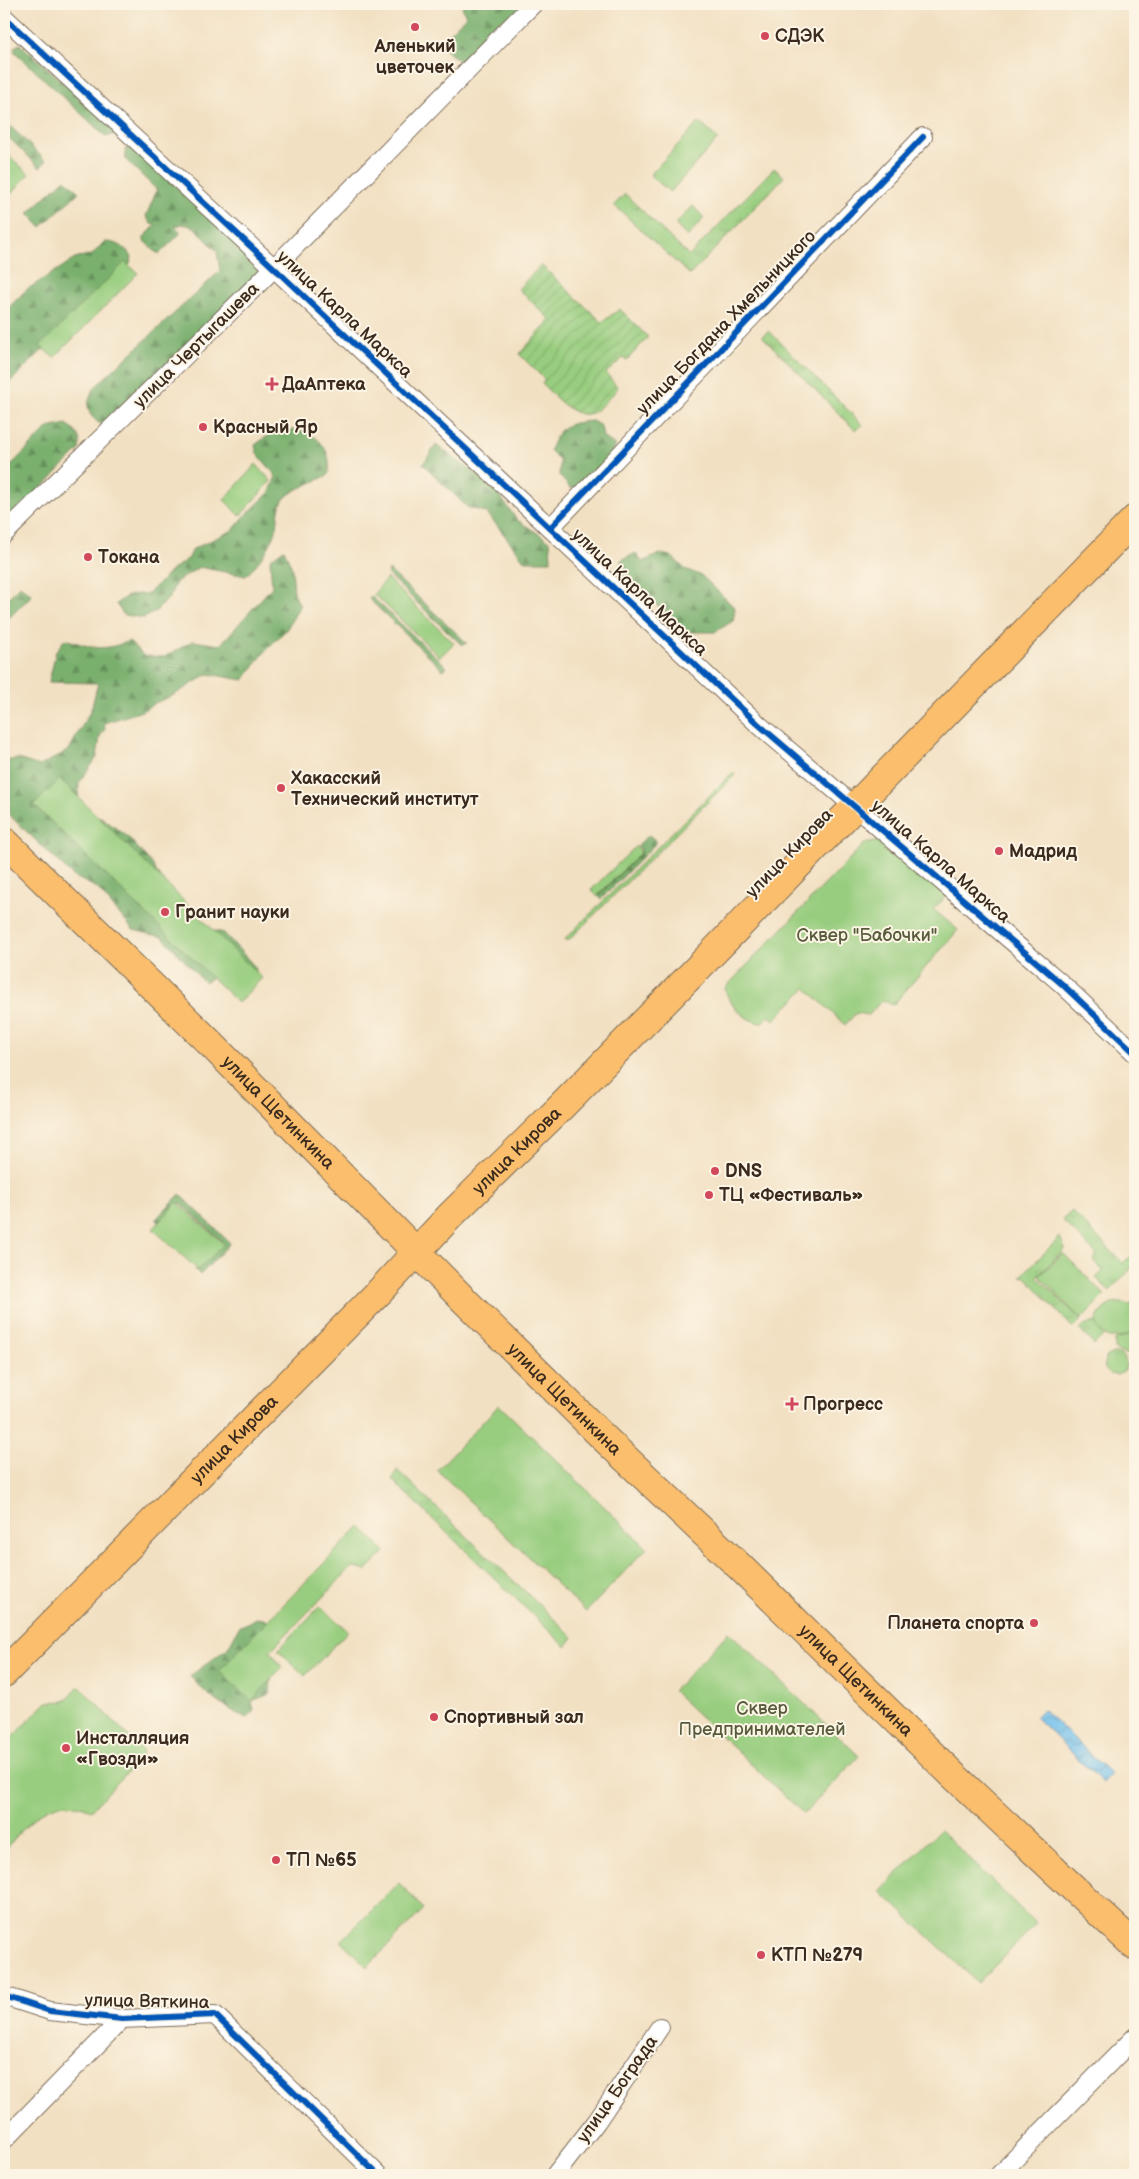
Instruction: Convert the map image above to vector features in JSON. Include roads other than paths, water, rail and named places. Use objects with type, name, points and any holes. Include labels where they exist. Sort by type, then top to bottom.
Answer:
[{"type":"main road","name":"улица Кирова","points":[[4,1673],[1135,519]]},
{"type":"main road","name":"улица Щетинкина","points":[[4,841],[211,1044],[611,1445],[738,1565],[954,1776],[1135,1946]]},
{"type":"street","name":"улица Чертыгашева","points":[[4,534],[274,268],[533,4]]},
{"type":"street","name":"улица Карла Маркса","points":[[4,17],[274,268],[758,724],[1062,984],[1135,1053]]},
{"type":"street","name":"улица Богдана Хмельницкого","points":[[550,528],[923,137]]},
{"type":"street","name":"улица Вяткина","points":[[4,1996],[50,2010],[122,2019],[216,2014],[378,2175]]},
{"type":"street","points":[[4,2140],[122,2019]]},
{"type":"street","name":"улица Бограда","points":[[555,2175],[597,2121],[660,2027]]},
{"type":"street","points":[[999,2175],[1135,2037]]},
{"type":"water","points":[[1043,1709],[1111,1774],[1103,1783],[1035,1717]]},
{"type":"place","name":"Аленький цветочек","points":[[415,27]]},
{"type":"place","name":"СДЭК","points":[[765,36]]},
{"type":"place","name":"ДаАптека","points":[[272,384]]},
{"type":"place","name":"Красный Яр","points":[[203,427]]},
{"type":"place","name":"Токана","points":[[88,557]]},
{"type":"place","name":"Хакасский Технический институт","points":[[281,788]]},
{"type":"place","name":"Мадрид","points":[[999,851]]},
{"type":"place","name":"Гранит науки","points":[[165,912]]},
{"type":"place","name":"DNS","points":[[715,1171]]},
{"type":"place","name":"ТЦ «Фестиваль»","points":[[709,1195]]},
{"type":"place","name":"Прогресс","points":[[792,1404]]},
{"type":"place","name":"Планета спорта","points":[[1034,1623]]},
{"type":"place","name":"Спортивный зал","points":[[434,1717]]},
{"type":"place","name":"Инсталляция «Гвозди»","points":[[66,1748]]},
{"type":"place","name":"ТП №65","points":[[276,1860]]},
{"type":"place","name":"КТП №279","points":[[761,1955]]},
{"type":"park label","name":"Сквер \"Бабочки\"","points":[[867,935]]},
{"type":"park label","name":"Сквер Предпринимателей","points":[[762,1718]]}]
